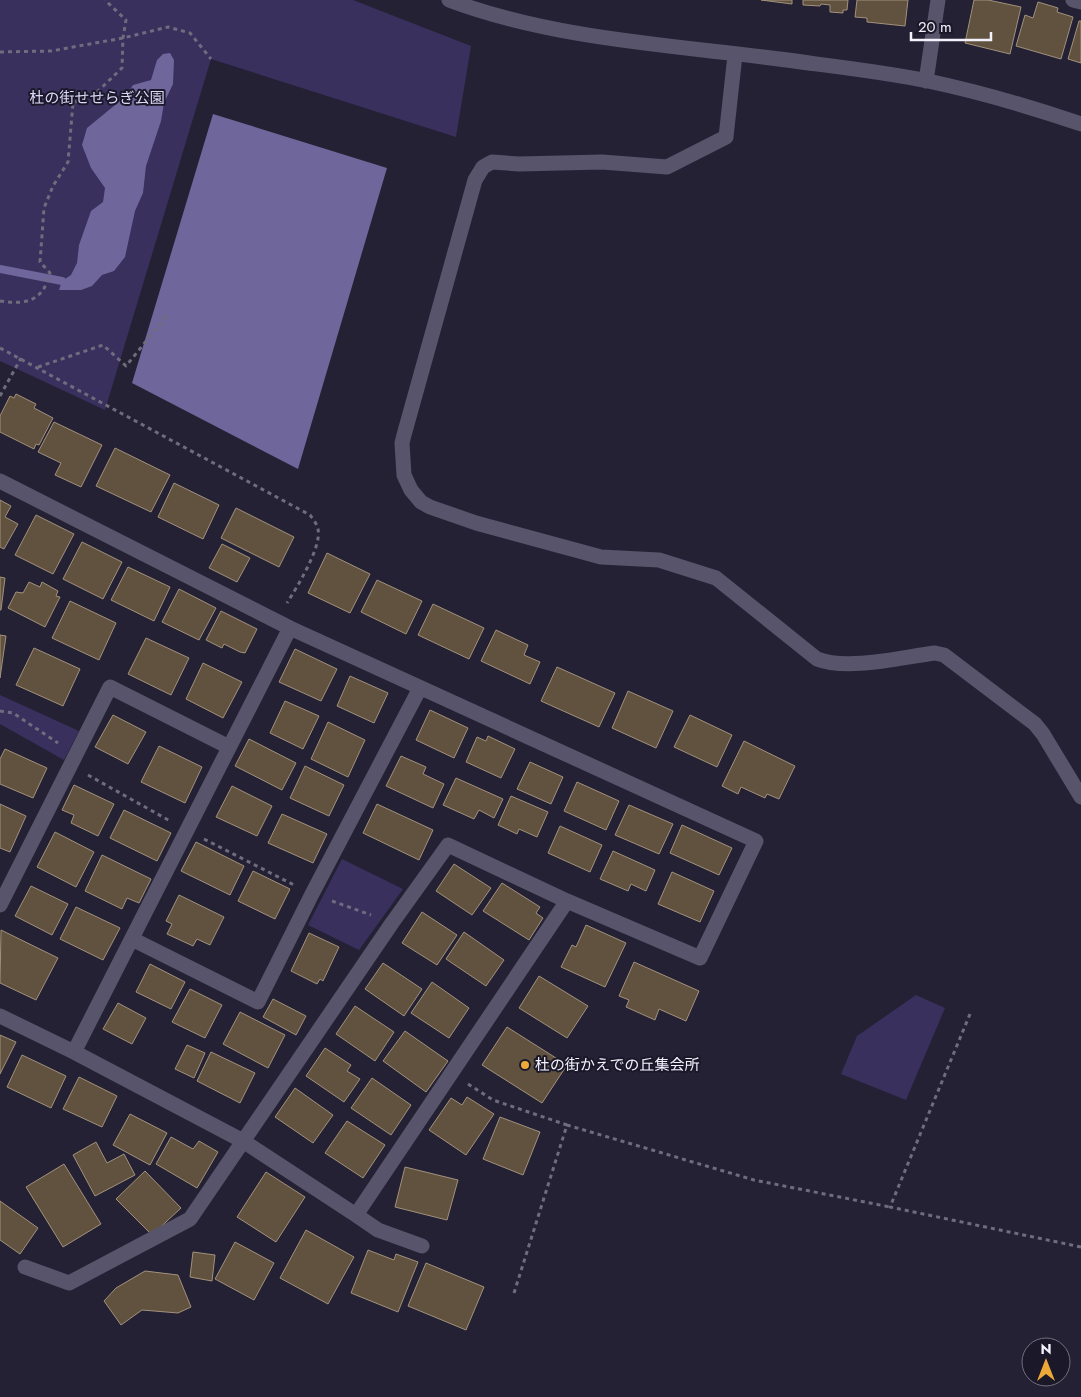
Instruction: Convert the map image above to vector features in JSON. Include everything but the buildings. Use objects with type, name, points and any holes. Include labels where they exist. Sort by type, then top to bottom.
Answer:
[{"type":"street","points":[[449,0],[512,19],[601,37],[808,62],[926,81],[1025,105],[1081,124]]},
{"type":"street","points":[[926,81],[938,0]]},
{"type":"street","points":[[1073,0],[1081,2]]},
{"type":"street","points":[[735,54],[726,137],[667,167],[602,162],[519,164],[492,162],[483,167],[475,180],[404,435],[402,443],[404,475],[411,490],[421,502],[476,523],[601,557],[660,560],[716,578],[817,659],[826,663],[852,664],[935,652],[944,655],[1035,724],[1043,734],[1081,798]]},
{"type":"street","points":[[0,482],[290,628],[756,841],[700,958],[567,901],[448,845],[392,923],[190,1219],[69,1282],[24,1267]]},
{"type":"street","points":[[74,1052],[290,628]]},
{"type":"street","points":[[0,905],[110,687],[229,747]]},
{"type":"street","points":[[132,939],[258,1002],[312,894],[420,688]]},
{"type":"street","points":[[356,1215],[450,1072],[567,901]]},
{"type":"street","points":[[0,1016],[74,1052],[242,1141],[378,1230],[422,1246]]},
{"type":"path","points":[[0,301],[30,301],[43,292],[47,284],[50,273],[40,262],[44,208],[53,186],[68,162],[73,104],[96,93],[122,68],[126,20],[105,0]]},
{"type":"path","points":[[0,52],[51,50],[123,38],[168,27],[190,33],[211,58]]},
{"type":"path","points":[[37,367],[103,345],[126,366],[168,314]]},
{"type":"path","points":[[0,348],[310,516],[318,527],[319,536],[310,562],[276,621]]},
{"type":"path","points":[[0,396],[20,358]]},
{"type":"path","points":[[0,710],[13,714],[73,760],[188,830],[312,894],[392,923]]},
{"type":"path","points":[[890,1207],[970,1014]]},
{"type":"path","points":[[450,1072],[493,1100],[567,1125],[754,1180],[1081,1247]]},
{"type":"path","points":[[514,1293],[567,1125]]},
{"type":"green space","name":"杜の街せせらぎ公園","points":[[0,0],[353,0],[471,46],[456,137],[211,59],[105,410],[0,361]]},
{"type":"green space","points":[[0,695],[79,731],[64,760],[0,724]]},
{"type":"green space","points":[[342,859],[403,889],[359,950],[308,925]]},
{"type":"green space","points":[[916,995],[945,1008],[906,1100],[841,1074],[857,1036]]},
{"type":"shaded area","points":[[170,53],[174,60],[173,84],[164,103],[161,121],[146,166],[143,193],[135,211],[125,257],[114,271],[102,275],[92,286],[81,290],[59,290],[62,281],[71,275],[77,263],[79,245],[91,211],[103,202],[105,188],[91,168],[82,145],[87,128],[126,96],[133,85],[151,80],[157,60],[163,54]]},
{"type":"shaded area","points":[[213,114],[387,168],[298,469],[132,383]]},
{"type":"waterway","points":[[0,269],[62,281]]},
{"type":"place","name":"杜の街かえでの丘集会所","points":[[525,1065]]}]
